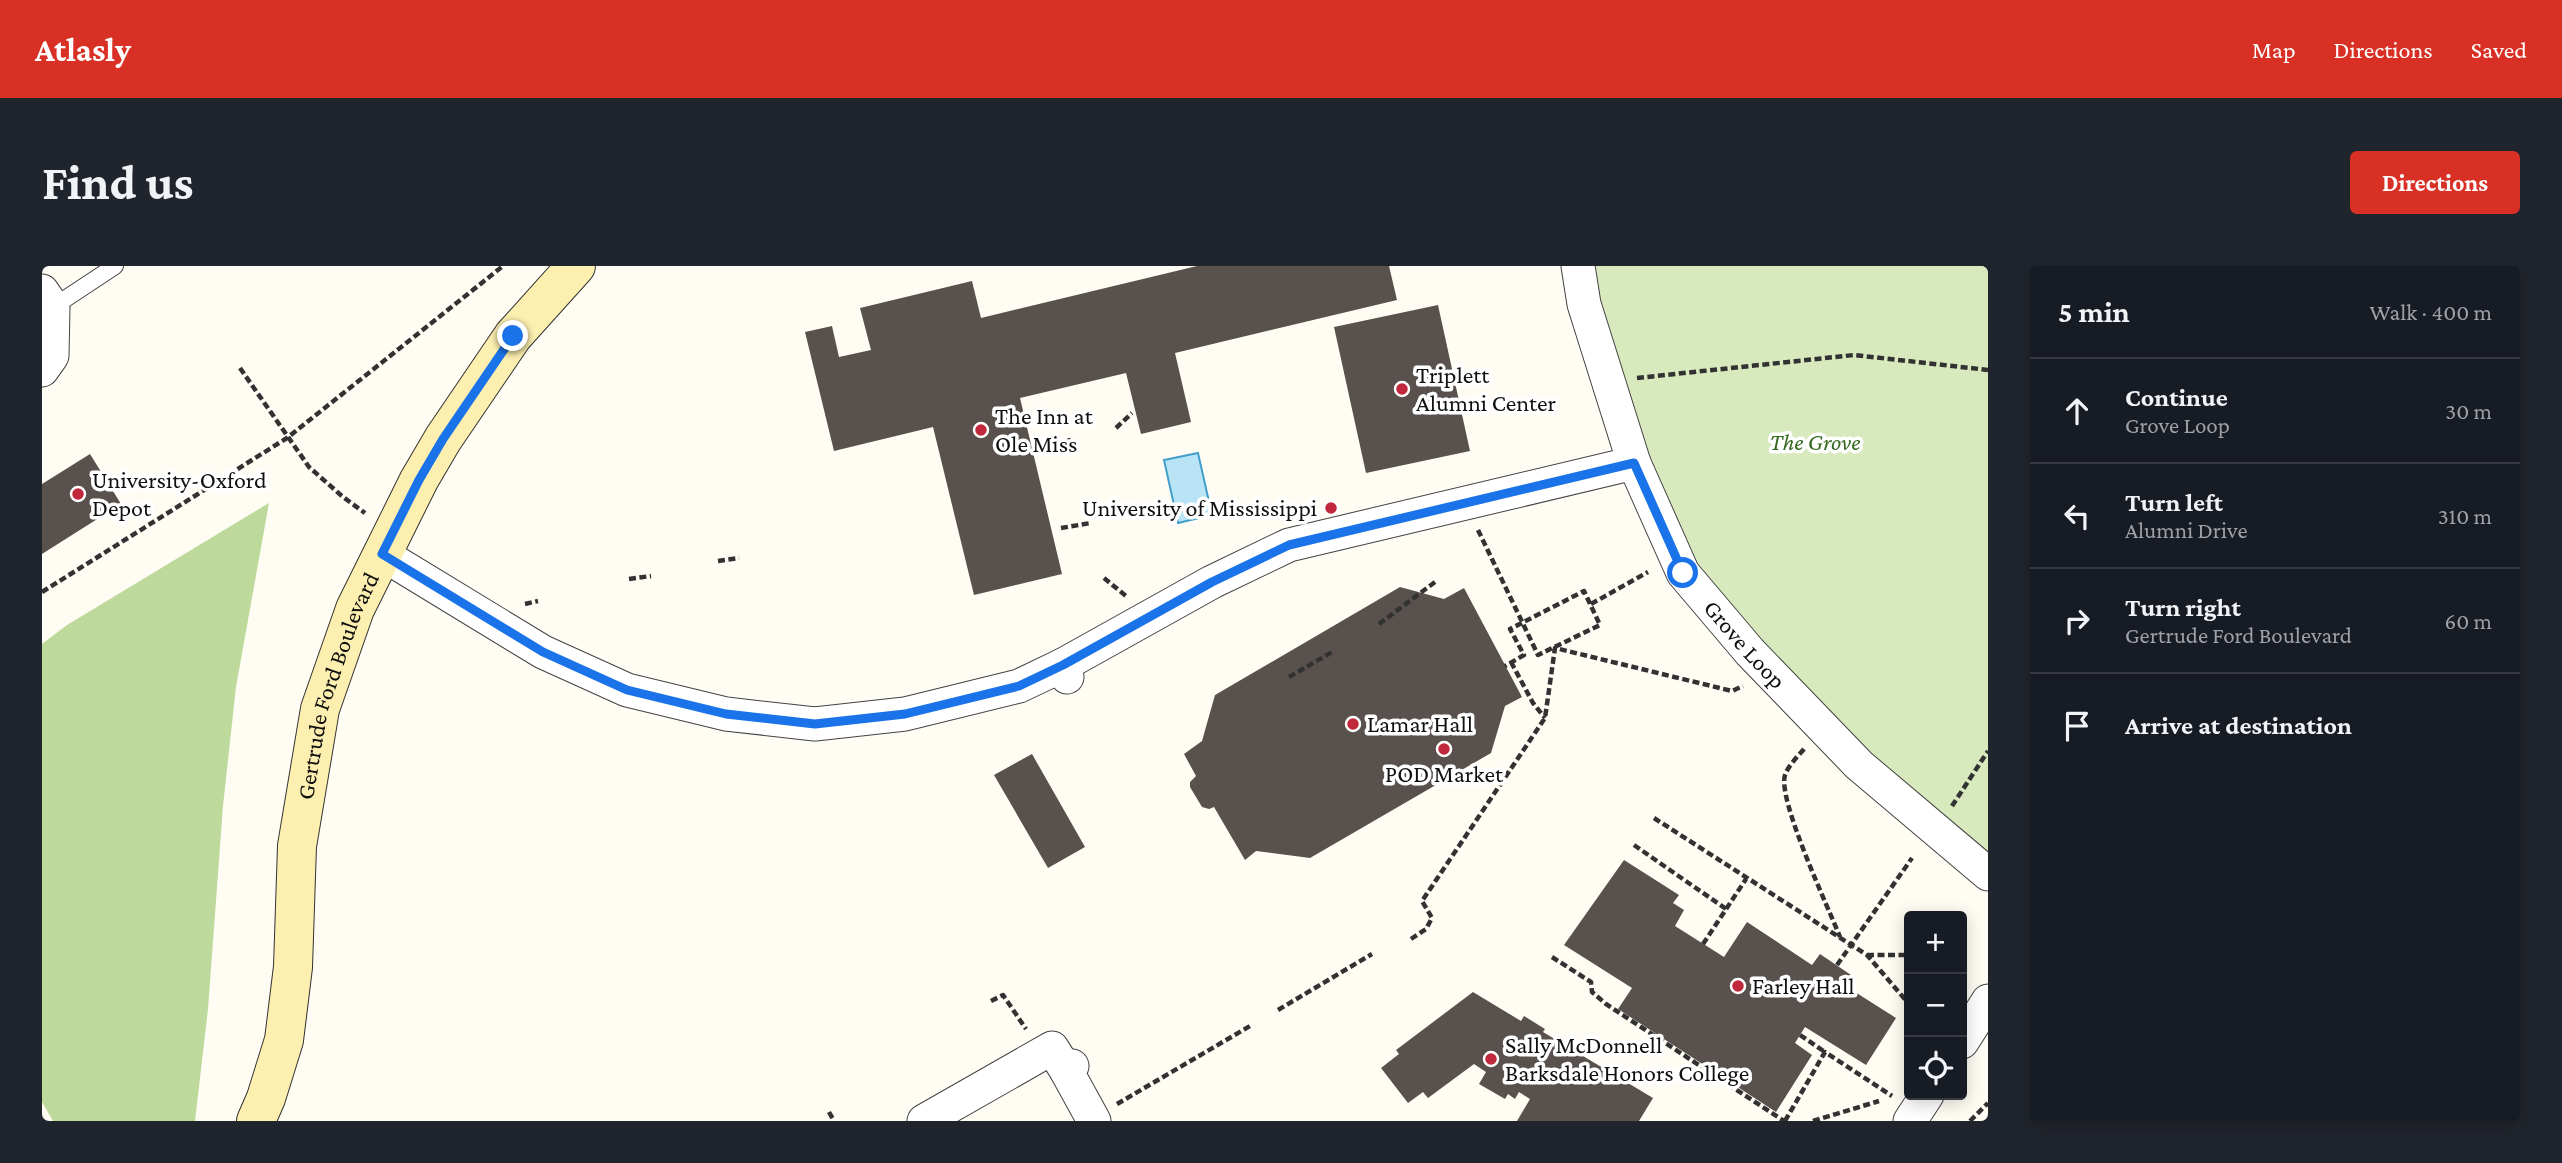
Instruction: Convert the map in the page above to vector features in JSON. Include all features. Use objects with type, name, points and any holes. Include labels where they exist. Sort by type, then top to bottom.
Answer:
[{"type":"street","name":"Gertrude Ford Boulevard","points":[[260,1114],[284,1040],[293,967],[297,846],[320,709],[355,609],[419,480],[473,394],[513,336],[576,266]]},
{"type":"street","name":"Grove Loop","points":[[1578,266],[1584,304],[1634,463],[1683,573],[1741,642],[1859,765],[1988,874]]},
{"type":"street","points":[[42,370],[52,356],[48,299]]},
{"type":"street","points":[[382,554],[543,652],[627,690],[726,714],[815,724],[905,714],[1019,686],[1065,671],[1212,582],[1289,545],[1634,463]]},
{"type":"street","points":[[1965,1037],[1988,1001]]},
{"type":"street","points":[[924,1121],[1048,1054],[1093,1120]]},
{"type":"street","points":[[1910,1121],[1924,1100]]},
{"type":"lane","points":[[48,299],[115,266]]},
{"type":"path","points":[[42,592],[288,438],[503,266]]},
{"type":"path","points":[[1608,381],[1854,355],[1988,370]]},
{"type":"path","points":[[240,368],[309,467],[366,513]]},
{"type":"path","points":[[1116,428],[1132,413]]},
{"type":"path","points":[[1044,447],[1071,440]]},
{"type":"path","points":[[1061,528],[1091,523]]},
{"type":"path","points":[[1476,526],[1521,623],[1538,655],[1600,625],[1584,591],[1521,623],[1510,629],[1524,655]]},
{"type":"path","points":[[718,561],[739,558]]},
{"type":"path","points":[[1591,604],[1649,571]]},
{"type":"path","points":[[629,579],[651,576]]},
{"type":"path","points":[[1104,578],[1132,600]]},
{"type":"path","points":[[1379,624],[1435,582]]},
{"type":"path","points":[[524,605],[538,601]]},
{"type":"path","points":[[1555,648],[1732,691],[1750,683]]},
{"type":"path","points":[[1411,939],[1426,929],[1432,918],[1422,901],[1425,894],[1545,718],[1555,648]]},
{"type":"path","points":[[1505,666],[1535,649]]},
{"type":"path","points":[[1289,677],[1332,652]]},
{"type":"path","points":[[1511,662],[1533,703],[1545,718]]},
{"type":"path","points":[[1809,742],[1785,775],[1785,787],[1797,834],[1841,938]]},
{"type":"path","points":[[1951,807],[1988,751]]},
{"type":"path","points":[[1654,818],[1867,955],[1904,998]]},
{"type":"path","points":[[1634,845],[1726,909]]},
{"type":"path","points":[[1837,965],[1912,859]]},
{"type":"path","points":[[1703,944],[1746,879]]},
{"type":"path","points":[[1278,1010],[1371,954]]},
{"type":"path","points":[[1867,955],[1904,955]]},
{"type":"path","points":[[1552,957],[1591,982],[1592,992],[1606,1004],[1785,1121],[1825,1052]]},
{"type":"path","points":[[991,1000],[1003,995],[1048,1054]]},
{"type":"path","points":[[1093,1120],[1250,1026]]},
{"type":"path","points":[[1800,1035],[1885,1092]]},
{"type":"path","points":[[1813,1121],[1879,1101]]},
{"type":"path","points":[[1970,1121],[1988,1103]]},
{"type":"path","points":[[829,1112],[834,1121]]},
{"type":"green space","name":"The Grove","points":[[1578,266],[1988,266],[1988,871],[1683,573]]},
{"type":"green space","points":[[269,503],[236,687],[223,806],[208,1009],[195,1121],[53,1121],[42,1102],[42,644],[67,625]]},
{"type":"water","points":[[1198,453],[1212,515],[1178,523],[1164,460]]},
{"type":"building","name":"The Inn at Ole Miss","points":[[1197,266],[1389,266],[1397,300],[1175,353],[1191,422],[1141,434],[1126,373],[1020,398],[1062,574],[974,595],[933,427],[834,451],[805,332],[832,326],[839,357],[871,350],[860,308],[972,281],[981,318]]},
{"type":"building","name":"Triplett Alumni Center","points":[[1438,305],[1470,451],[1366,473],[1334,327]]},
{"type":"building","name":"University-Oxford Depot","points":[[90,454],[121,504],[42,554],[42,484]]},
{"type":"building","name":"Lamar Hall","points":[[1400,587],[1444,599],[1464,588],[1522,697],[1505,706],[1491,753],[1310,858],[1256,851],[1245,860],[1214,807],[1202,807],[1190,787],[1190,782],[1196,776],[1184,754],[1202,741],[1215,695]]},
{"type":"building","points":[[1032,754],[1085,847],[1048,868],[994,775]]},
{"type":"building","name":"Farley Hall","points":[[1624,860],[1679,895],[1673,903],[1684,910],[1675,926],[1724,957],[1747,922],[1812,965],[1820,954],[1851,975],[1844,985],[1896,1018],[1866,1065],[1805,1027],[1795,1043],[1812,1055],[1776,1112],[1618,1009],[1632,988],[1564,945]]},
{"type":"building","name":"Sally McDonnell Barksdale Honors College","points":[[1473,992],[1521,1021],[1524,1016],[1545,1029],[1543,1032],[1653,1098],[1639,1121],[1517,1121],[1530,1099],[1519,1092],[1515,1099],[1508,1094],[1505,1099],[1479,1084],[1486,1072],[1474,1064],[1428,1098],[1423,1092],[1408,1103],[1381,1068],[1399,1054],[1396,1050]]},
{"type":"place","name":"Triplett Alumni Center","points":[[1402,389]]},
{"type":"place","name":"The Inn at Ole Miss","points":[[981,430]]},
{"type":"place","name":"University-Oxford Depot","points":[[78,494]]},
{"type":"place","name":"University of Mississippi","points":[[1331,508]]},
{"type":"place","name":"Lamar Hall","points":[[1353,724]]},
{"type":"place","name":"POD Market","points":[[1444,749]]},
{"type":"place","name":"Farley Hall","points":[[1738,986]]},
{"type":"place","name":"Sally McDonnell Barksdale Honors College","points":[[1491,1059]]},
{"type":"route","points":[[513,336],[443,439],[382,554],[543,652],[627,690],[726,714],[815,724],[905,714],[1019,686],[1063,665],[1212,582],[1289,545],[1634,463],[1683,573]]}]
